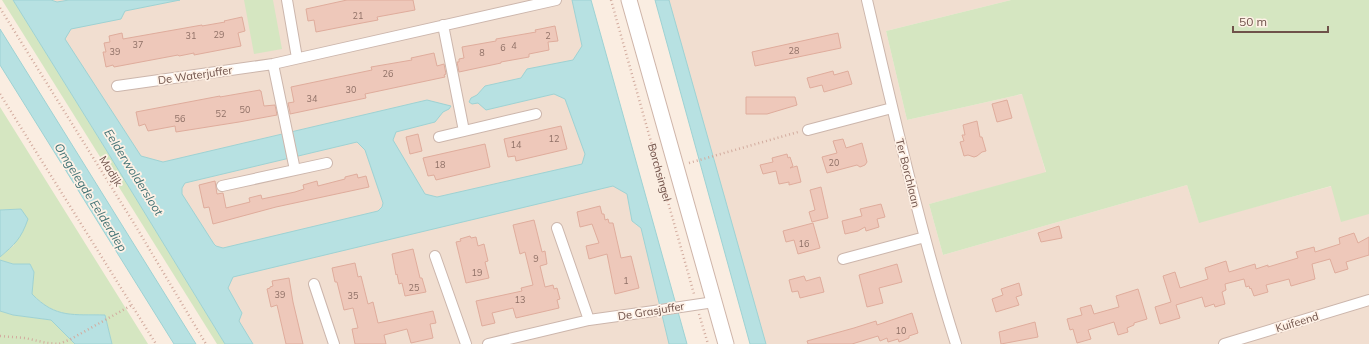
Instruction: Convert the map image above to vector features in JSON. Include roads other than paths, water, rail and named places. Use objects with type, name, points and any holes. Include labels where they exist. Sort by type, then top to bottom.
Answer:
[{"type":"main road","name":"Borchsingel","points":[[629,0],[726,344]]},
{"type":"street","points":[[288,0],[297,58]]},
{"type":"street","name":"De Waterjuffer","points":[[117,86],[273,64],[556,0]]},
{"type":"street","name":"Ter Borchlaan","points":[[867,0],[909,182],[940,296],[956,344]]},
{"type":"street","points":[[444,25],[464,131]]},
{"type":"street","points":[[273,64],[294,165]]},
{"type":"street","points":[[808,130],[892,108]]},
{"type":"street","points":[[439,137],[536,114]]},
{"type":"street","points":[[222,186],[294,165],[327,163]]},
{"type":"street","points":[[557,228],[589,320]]},
{"type":"street","points":[[843,259],[925,237]]},
{"type":"street","points":[[435,256],[466,344]]},
{"type":"street","points":[[314,284],[334,344]]},
{"type":"street","name":"Kuifeend","points":[[1224,344],[1369,300]]},
{"type":"street","name":"De Grasjuffer","points":[[488,344],[589,320],[714,302]]},
{"type":"water","name":"Eelderwoldersloot","points":[[13,0],[51,0],[57,2],[69,0],[180,0],[125,11],[121,19],[71,29],[65,39],[141,156],[163,162],[427,100],[451,106],[443,112],[435,122],[396,132],[393,140],[425,194],[437,197],[582,164],[585,154],[565,99],[554,94],[486,110],[478,103],[472,104],[469,102],[471,98],[477,95],[485,86],[521,78],[527,69],[573,60],[582,46],[572,0],[591,0],[687,344],[669,344],[641,228],[632,221],[627,194],[613,186],[233,277],[228,288],[242,313],[239,321],[253,344],[225,344]],"holes":[[[357,142],[365,150],[383,203],[382,207],[378,211],[223,248],[214,244],[182,194],[182,188],[185,183]]]},
{"type":"water","points":[[655,0],[669,0],[766,344],[750,344]]},
{"type":"water","name":"Omgelegde Eelderdiep","points":[[0,29],[196,344],[174,344],[0,65]]},
{"type":"water","points":[[21,209],[28,219],[23,232],[17,241],[0,257],[0,210]]},
{"type":"water","points":[[0,260],[13,264],[30,264],[34,272],[32,294],[49,308],[66,314],[105,315],[112,344],[75,344],[51,320],[13,315],[0,311]]}]
